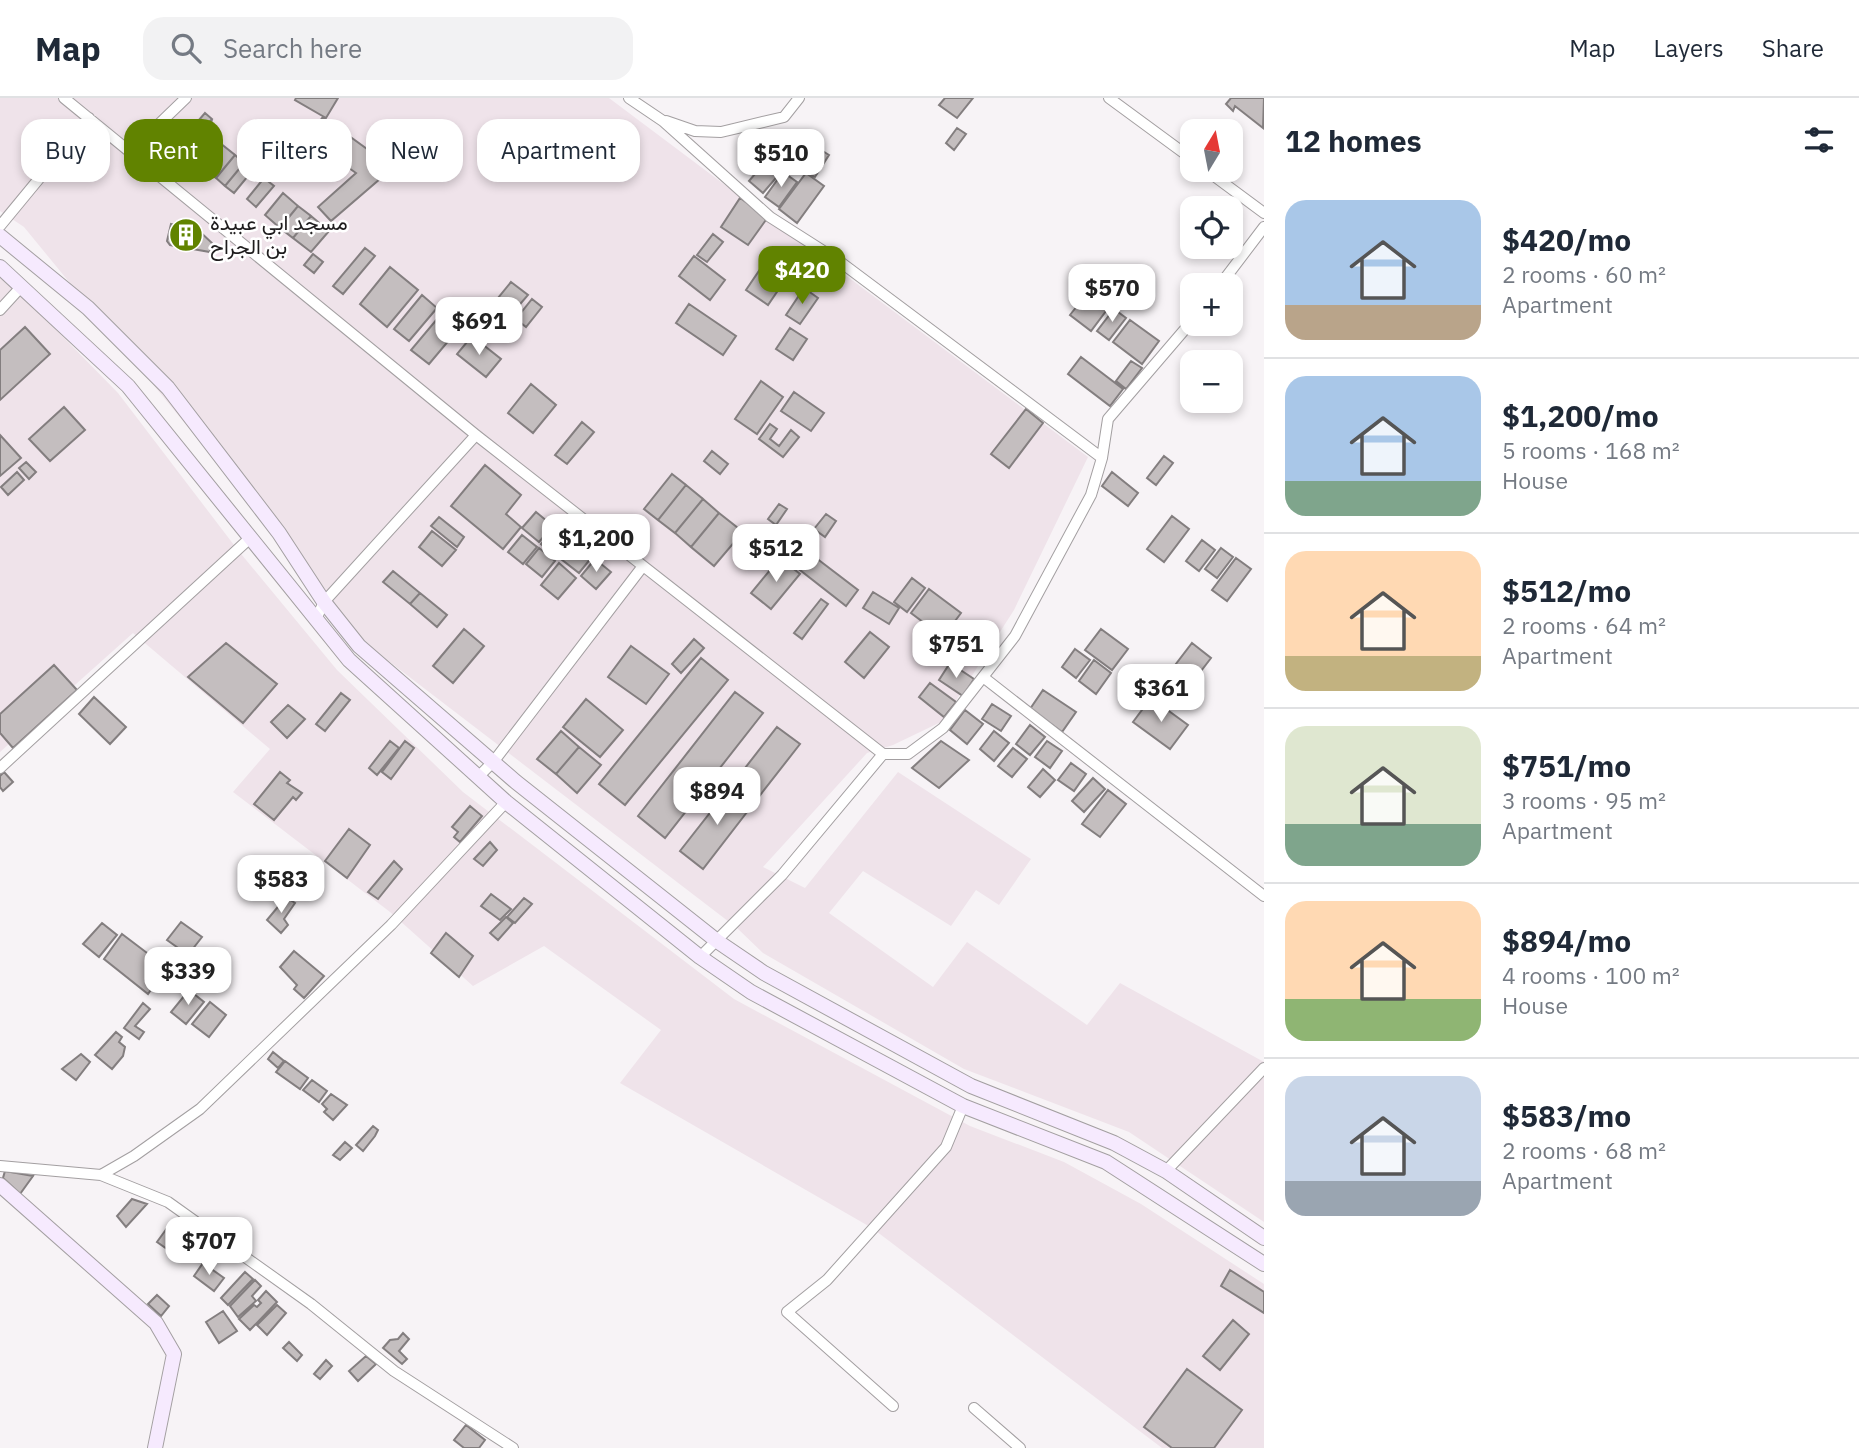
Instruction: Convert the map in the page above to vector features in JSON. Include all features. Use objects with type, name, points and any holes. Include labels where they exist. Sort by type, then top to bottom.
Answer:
[{"type":"main road","points":[[0,236],[88,308],[168,388],[279,533],[324,602],[359,646],[516,782],[717,941],[764,973],[971,1086],[1114,1143],[1166,1171],[1264,1238]]},
{"type":"main road","points":[[0,267],[128,386],[349,660],[506,802],[701,957],[751,992],[963,1106],[1106,1162],[1264,1264]]},
{"type":"main road","points":[[751,992],[764,973]]},
{"type":"main road","points":[[963,1106],[971,1086]]},
{"type":"main road","points":[[0,1185],[156,1323],[174,1354],[155,1448]]},
{"type":"street","points":[[64,98],[124,147]]},
{"type":"street","points":[[164,119],[186,98]]},
{"type":"street","points":[[629,98],[663,121],[771,217],[839,261],[1102,458]]},
{"type":"street","points":[[663,121],[695,131],[721,132],[783,117],[799,98]]},
{"type":"street","points":[[1109,98],[1180,150]]},
{"type":"street","points":[[0,226],[89,118]]},
{"type":"street","points":[[167,182],[476,435],[883,754],[908,754],[943,728],[1015,636],[1091,495],[1102,458],[1108,419],[1180,335]]},
{"type":"street","points":[[1222,182],[1264,213]]},
{"type":"street","points":[[1229,273],[1264,227]]},
{"type":"street","points":[[0,310],[21,287]]},
{"type":"street","points":[[316,619],[324,602],[476,435]]},
{"type":"street","points":[[0,768],[249,539]]},
{"type":"street","points":[[478,776],[494,761],[643,566]]},
{"type":"street","points":[[983,677],[1264,896]]},
{"type":"street","points":[[701,957],[782,875],[883,754]]},
{"type":"street","points":[[101,1175],[134,1156],[200,1109],[391,925],[506,802]]},
{"type":"street","points":[[1166,1171],[1264,1068]]},
{"type":"street","points":[[893,1406],[787,1312],[827,1280],[946,1147],[963,1106]]},
{"type":"street","points":[[0,1166],[101,1175],[168,1202],[311,1304],[394,1371],[513,1448]]},
{"type":"street","points":[[974,1408],[1020,1448]]},
{"type":"shaded area","points":[[0,98],[609,98],[637,119],[477,119],[477,182],[640,182],[640,121],[1088,457],[1014,610],[943,721],[893,745],[867,753],[763,867],[805,888],[898,772],[1031,859],[999,905],[976,890],[951,926],[863,871],[829,913],[933,987],[967,942],[1087,1025],[1120,983],[1264,1062],[1264,1222],[1129,1132],[964,1069],[763,953],[737,928],[365,643],[24,227],[0,211]]},
{"type":"shaded area","points":[[0,278],[28,301],[118,393],[237,549],[337,670],[463,792],[734,999],[970,1126],[1064,1162],[1141,1204],[1264,1284],[1264,1448],[1162,1448],[872,1228],[620,1083],[661,1030],[544,946],[473,986],[390,912],[233,792],[270,749],[133,633],[0,752]]},
{"type":"building","points":[[338,98],[326,118],[295,100]]},
{"type":"building","points":[[945,98],[973,98],[957,118],[939,105]]},
{"type":"building","points":[[1231,98],[1264,98],[1263,128],[1235,106],[1233,111],[1226,104]]},
{"type":"building","points":[[205,113],[212,119],[200,119]]},
{"type":"building","points":[[957,128],[966,134],[954,150],[946,143]]},
{"type":"building","points":[[796,132],[811,144],[794,164],[780,152]]},
{"type":"building","points":[[352,138],[366,148],[366,182],[376,182],[331,221],[318,207],[346,182],[352,182],[352,177],[356,173],[352,170]]},
{"type":"building","points":[[223,145],[235,155],[223,170]]},
{"type":"building","points":[[813,145],[829,155],[815,177],[799,167]]},
{"type":"building","points":[[235,155],[237,157],[237,171],[225,186],[220,182],[223,182],[223,170]]},
{"type":"building","points":[[767,160],[781,172],[763,193],[749,181]]},
{"type":"building","points":[[237,171],[237,182],[243,182],[234,193],[225,186]]},
{"type":"building","points":[[783,172],[797,182],[779,207],[765,197]]},
{"type":"building","points":[[806,173],[824,186],[797,223],[779,209]]},
{"type":"building","points":[[261,182],[269,182],[274,186],[256,207],[247,199]]},
{"type":"building","points":[[283,193],[298,206],[280,228],[265,215]]},
{"type":"building","points":[[740,198],[768,217],[748,245],[721,227]]},
{"type":"building","points":[[298,206],[311,216],[293,238],[280,228]]},
{"type":"building","points":[[311,216],[329,231],[311,252],[293,238]]},
{"type":"building","name":"مسجد ابي عبيدة بن الجراح","points":[[171,224],[198,230],[212,243],[210,252],[170,245],[167,241]]},
{"type":"building","points":[[713,234],[723,242],[707,262],[697,255]]},
{"type":"building","points":[[365,248],[375,256],[343,294],[333,286]]},
{"type":"building","points":[[313,254],[323,262],[314,273],[304,265]]},
{"type":"building","points":[[694,256],[725,280],[710,300],[679,276]]},
{"type":"building","points":[[763,265],[785,280],[768,305],[746,290]]},
{"type":"building","points":[[390,267],[418,290],[387,327],[360,304]]},
{"type":"building","points":[[511,282],[528,295],[509,317],[493,304]]},
{"type":"building","points":[[804,288],[818,298],[800,324],[786,315]]},
{"type":"building","points":[[1088,292],[1109,307],[1091,331],[1070,315]]},
{"type":"building","points":[[422,295],[437,308],[409,341],[394,329]]},
{"type":"building","points":[[532,299],[542,307],[526,327],[516,319]]},
{"type":"building","points":[[689,304],[736,336],[723,355],[676,323]]},
{"type":"building","points":[[1114,309],[1126,318],[1109,340],[1097,331]]},
{"type":"building","points":[[443,312],[461,326],[429,364],[411,350]]},
{"type":"building","points":[[1130,320],[1159,341],[1142,364],[1113,342]]},
{"type":"building","points":[[25,327],[50,354],[0,400],[0,350]]},
{"type":"building","points":[[790,328],[807,339],[793,360],[776,349]]},
{"type":"building","points":[[472,336],[501,359],[486,377],[457,354]]},
{"type":"building","points":[[1081,357],[1123,389],[1110,406],[1068,374]]},
{"type":"building","points":[[1131,361],[1142,368],[1126,389],[1116,381]]},
{"type":"building","points":[[761,381],[783,397],[757,434],[735,419]]},
{"type":"building","points":[[531,384],[556,405],[533,433],[508,413]]},
{"type":"building","points":[[794,392],[824,413],[811,431],[781,411]]},
{"type":"building","points":[[64,407],[85,430],[50,461],[29,439]]},
{"type":"building","points":[[1026,409],[1043,423],[1009,468],[991,454]]},
{"type":"building","points":[[582,422],[594,432],[567,464],[555,455]]},
{"type":"building","points":[[770,424],[777,429],[770,439],[779,446],[791,430],[799,437],[783,457],[759,439]]},
{"type":"building","points":[[0,435],[21,458],[0,476]]},
{"type":"building","points":[[712,451],[728,464],[720,474],[704,461]]},
{"type":"building","points":[[1164,456],[1173,463],[1156,485],[1147,478]]},
{"type":"building","points":[[26,462],[36,472],[29,479],[19,468]]},
{"type":"building","points":[[485,465],[521,495],[506,514],[521,527],[503,549],[451,506]]},
{"type":"building","points":[[17,472],[24,480],[8,495],[1,487]]},
{"type":"building","points":[[1112,472],[1138,493],[1128,506],[1102,486]]},
{"type":"building","points":[[672,474],[686,485],[658,520],[644,509]]},
{"type":"building","points":[[686,485],[703,499],[675,533],[658,520]]},
{"type":"building","points":[[703,499],[719,513],[691,547],[675,533]]},
{"type":"building","points":[[779,504],[787,509],[776,525],[768,519]]},
{"type":"building","points":[[536,512],[553,526],[539,542],[522,528]]},
{"type":"building","points":[[719,513],[743,532],[714,566],[691,547]]},
{"type":"building","points":[[826,514],[836,521],[825,537],[814,529]]},
{"type":"building","points":[[1172,516],[1189,529],[1164,562],[1147,549]]},
{"type":"building","points":[[439,517],[464,537],[457,547],[431,526]]},
{"type":"building","points":[[556,526],[573,540],[558,558],[541,544]]},
{"type":"building","points":[[432,531],[456,550],[442,566],[419,547]]},
{"type":"building","points":[[522,535],[537,547],[523,564],[508,552]]},
{"type":"building","points":[[1202,540],[1215,550],[1199,571],[1186,561]]},
{"type":"building","points":[[575,543],[592,557],[579,573],[561,559]]},
{"type":"building","points":[[539,548],[555,561],[542,577],[526,564]]},
{"type":"building","points":[[803,548],[858,590],[846,606],[791,563]]},
{"type":"building","points":[[1221,548],[1233,557],[1217,578],[1205,569]]},
{"type":"building","points":[[780,558],[800,574],[771,609],[751,593]]},
{"type":"building","points":[[1236,558],[1251,569],[1227,601],[1212,590]]},
{"type":"building","points":[[595,559],[611,572],[596,589],[581,576]]},
{"type":"building","points":[[559,563],[576,578],[558,599],[541,585]]},
{"type":"building","points":[[393,571],[420,593],[410,604],[383,582]]},
{"type":"building","points":[[912,578],[925,588],[907,612],[894,602]]},
{"type":"building","points":[[929,589],[961,613],[943,637],[911,613]]},
{"type":"building","points":[[873,592],[899,608],[889,624],[863,608]]},
{"type":"building","points":[[420,593],[447,615],[437,627],[410,604]]},
{"type":"building","points":[[821,599],[828,604],[802,639],[794,633]]},
{"type":"building","points":[[464,629],[484,646],[453,683],[433,666]]},
{"type":"building","points":[[1101,629],[1128,649],[1112,670],[1085,650]]},
{"type":"building","points":[[870,632],[889,647],[864,678],[845,662]]},
{"type":"building","points":[[694,639],[704,648],[681,673],[672,664]]},
{"type":"building","points":[[226,643],[277,684],[243,723],[188,677]]},
{"type":"building","points":[[1192,643],[1211,658],[1188,688],[1169,673]]},
{"type":"building","points":[[631,646],[669,674],[646,704],[608,677]]},
{"type":"building","points":[[1075,649],[1090,660],[1076,678],[1062,667]]},
{"type":"building","points":[[701,658],[728,680],[625,805],[599,784]]},
{"type":"building","points":[[1094,660],[1111,673],[1096,694],[1079,681]]},
{"type":"building","points":[[950,663],[974,679],[963,696],[939,680]]},
{"type":"building","points":[[54,665],[77,690],[13,748],[0,733],[0,714]]},
{"type":"building","points":[[930,683],[956,702],[944,717],[919,697]]},
{"type":"building","points":[[1043,690],[1076,712],[1062,732],[1030,709]]},
{"type":"building","points":[[735,692],[763,713],[665,838],[638,816]]},
{"type":"building","points":[[341,693],[350,700],[325,731],[316,724]]},
{"type":"building","points":[[94,697],[126,727],[110,744],[79,714]]},
{"type":"building","points":[[1151,698],[1188,725],[1170,749],[1133,722]]},
{"type":"building","points":[[586,699],[623,730],[600,757],[563,727]]},
{"type":"building","points":[[992,704],[1011,716],[1001,731],[982,719]]},
{"type":"building","points":[[288,705],[305,719],[287,738],[271,722]]},
{"type":"building","points":[[965,710],[983,724],[967,744],[950,730]]},
{"type":"building","points":[[1030,725],[1045,737],[1030,755],[1016,744]]},
{"type":"building","points":[[777,727],[800,744],[754,803],[731,786]]},
{"type":"building","points":[[561,731],[579,747],[556,774],[537,759]]},
{"type":"building","points":[[994,731],[1009,743],[994,761],[980,749]]},
{"type":"building","points":[[390,741],[399,748],[377,775],[369,768]]},
{"type":"building","points":[[405,741],[414,748],[391,779],[382,772]]},
{"type":"building","points":[[941,741],[969,760],[939,788],[912,768]]},
{"type":"building","points":[[1047,741],[1062,751],[1050,768],[1035,757]]},
{"type":"building","points":[[579,747],[601,765],[577,793],[556,774]]},
{"type":"building","points":[[1013,748],[1027,759],[1012,777],[998,766]]},
{"type":"building","points":[[1071,763],[1086,774],[1074,791],[1058,780]]},
{"type":"building","points":[[1043,769],[1055,780],[1040,797],[1028,787]]},
{"type":"building","points":[[4,772],[13,782],[3,791],[0,787],[0,776]]},
{"type":"building","points":[[280,772],[290,780],[287,783],[302,793],[296,800],[293,797],[274,820],[254,804]]},
{"type":"building","points":[[1093,778],[1105,789],[1084,812],[1072,801]]},
{"type":"building","points":[[731,786],[754,803],[703,869],[680,851]]},
{"type":"building","points":[[1108,790],[1126,804],[1100,837],[1082,824]]},
{"type":"building","points":[[470,806],[482,816],[460,842],[454,837],[458,832],[452,827]]},
{"type":"building","points":[[349,829],[370,845],[347,878],[325,861]]},
{"type":"building","points":[[490,842],[497,850],[483,866],[474,859]]},
{"type":"building","points":[[394,861],[402,869],[378,899],[368,892]]},
{"type":"building","points":[[491,894],[511,909],[500,920],[481,906]]},
{"type":"building","points":[[286,897],[295,903],[284,919],[288,925],[281,933],[267,920]]},
{"type":"building","points":[[524,898],[532,904],[515,923],[507,917]]},
{"type":"building","points":[[506,917],[513,923],[498,940],[490,933]]},
{"type":"building","points":[[181,922],[202,937],[188,955],[167,940]]},
{"type":"building","points":[[102,923],[117,935],[99,957],[83,944]]},
{"type":"building","points":[[446,933],[473,956],[459,977],[431,953]]},
{"type":"building","points":[[122,934],[159,962],[156,965],[164,971],[148,994],[104,959]]},
{"type":"building","points":[[294,951],[324,976],[304,998],[294,989],[297,985],[280,967]]},
{"type":"building","points":[[189,990],[204,1002],[186,1024],[171,1012]]},
{"type":"building","points":[[210,1002],[226,1015],[209,1037],[192,1024]]},
{"type":"building","points":[[143,1003],[150,1009],[135,1026],[144,1032],[139,1039],[124,1028]]},
{"type":"building","points":[[116,1032],[122,1037],[119,1042],[125,1047],[123,1056],[112,1069],[95,1055]]},
{"type":"building","points":[[273,1052],[284,1061],[278,1068],[268,1059]]},
{"type":"building","points":[[81,1054],[90,1062],[76,1080],[62,1069]]},
{"type":"building","points":[[285,1061],[308,1078],[300,1089],[276,1072]]},
{"type":"building","points":[[312,1080],[327,1091],[319,1102],[303,1090]]},
{"type":"building","points":[[331,1094],[347,1105],[333,1120],[324,1112],[327,1109],[322,1104]]},
{"type":"building","points":[[373,1126],[378,1130],[363,1151],[356,1145]]},
{"type":"building","points":[[345,1142],[352,1148],[340,1160],[333,1155]]},
{"type":"building","points":[[5,1171],[33,1176],[20,1194],[3,1178]]},
{"type":"building","points":[[132,1199],[147,1204],[126,1227],[117,1216]]},
{"type":"building","points":[[170,1224],[178,1229],[174,1235],[179,1238],[170,1251],[157,1242]]},
{"type":"building","points":[[203,1263],[224,1278],[214,1291],[194,1276]]},
{"type":"building","points":[[1230,1270],[1264,1292],[1264,1313],[1221,1286]]},
{"type":"building","points":[[245,1272],[253,1279],[228,1305],[221,1298]]},
{"type":"building","points":[[255,1280],[261,1286],[252,1296],[256,1301],[238,1317],[230,1306]]},
{"type":"building","points":[[266,1291],[277,1302],[250,1330],[239,1319],[254,1305],[257,1307],[261,1303],[258,1300]]},
{"type":"building","points":[[157,1295],[169,1306],[161,1316],[148,1304]]},
{"type":"building","points":[[277,1305],[286,1313],[267,1335],[257,1325]]},
{"type":"building","points":[[223,1311],[237,1331],[219,1343],[206,1322]]},
{"type":"building","points":[[1233,1320],[1249,1334],[1220,1370],[1203,1356]]},
{"type":"building","points":[[403,1333],[409,1339],[399,1351],[407,1359],[402,1364],[383,1348],[390,1340],[398,1339]]},
{"type":"building","points":[[289,1342],[302,1355],[297,1361],[283,1348]]},
{"type":"building","points":[[366,1356],[376,1364],[358,1381],[349,1371]]},
{"type":"building","points":[[326,1360],[332,1366],[320,1379],[314,1374]]},
{"type":"building","points":[[1187,1369],[1242,1410],[1214,1448],[1172,1448],[1144,1427]]},
{"type":"building","points":[[466,1425],[485,1440],[479,1448],[464,1448],[454,1440]]},
{"type":"place","name":"مسجد ابي عبيدة بن الجراح","points":[[186,235]]}]
